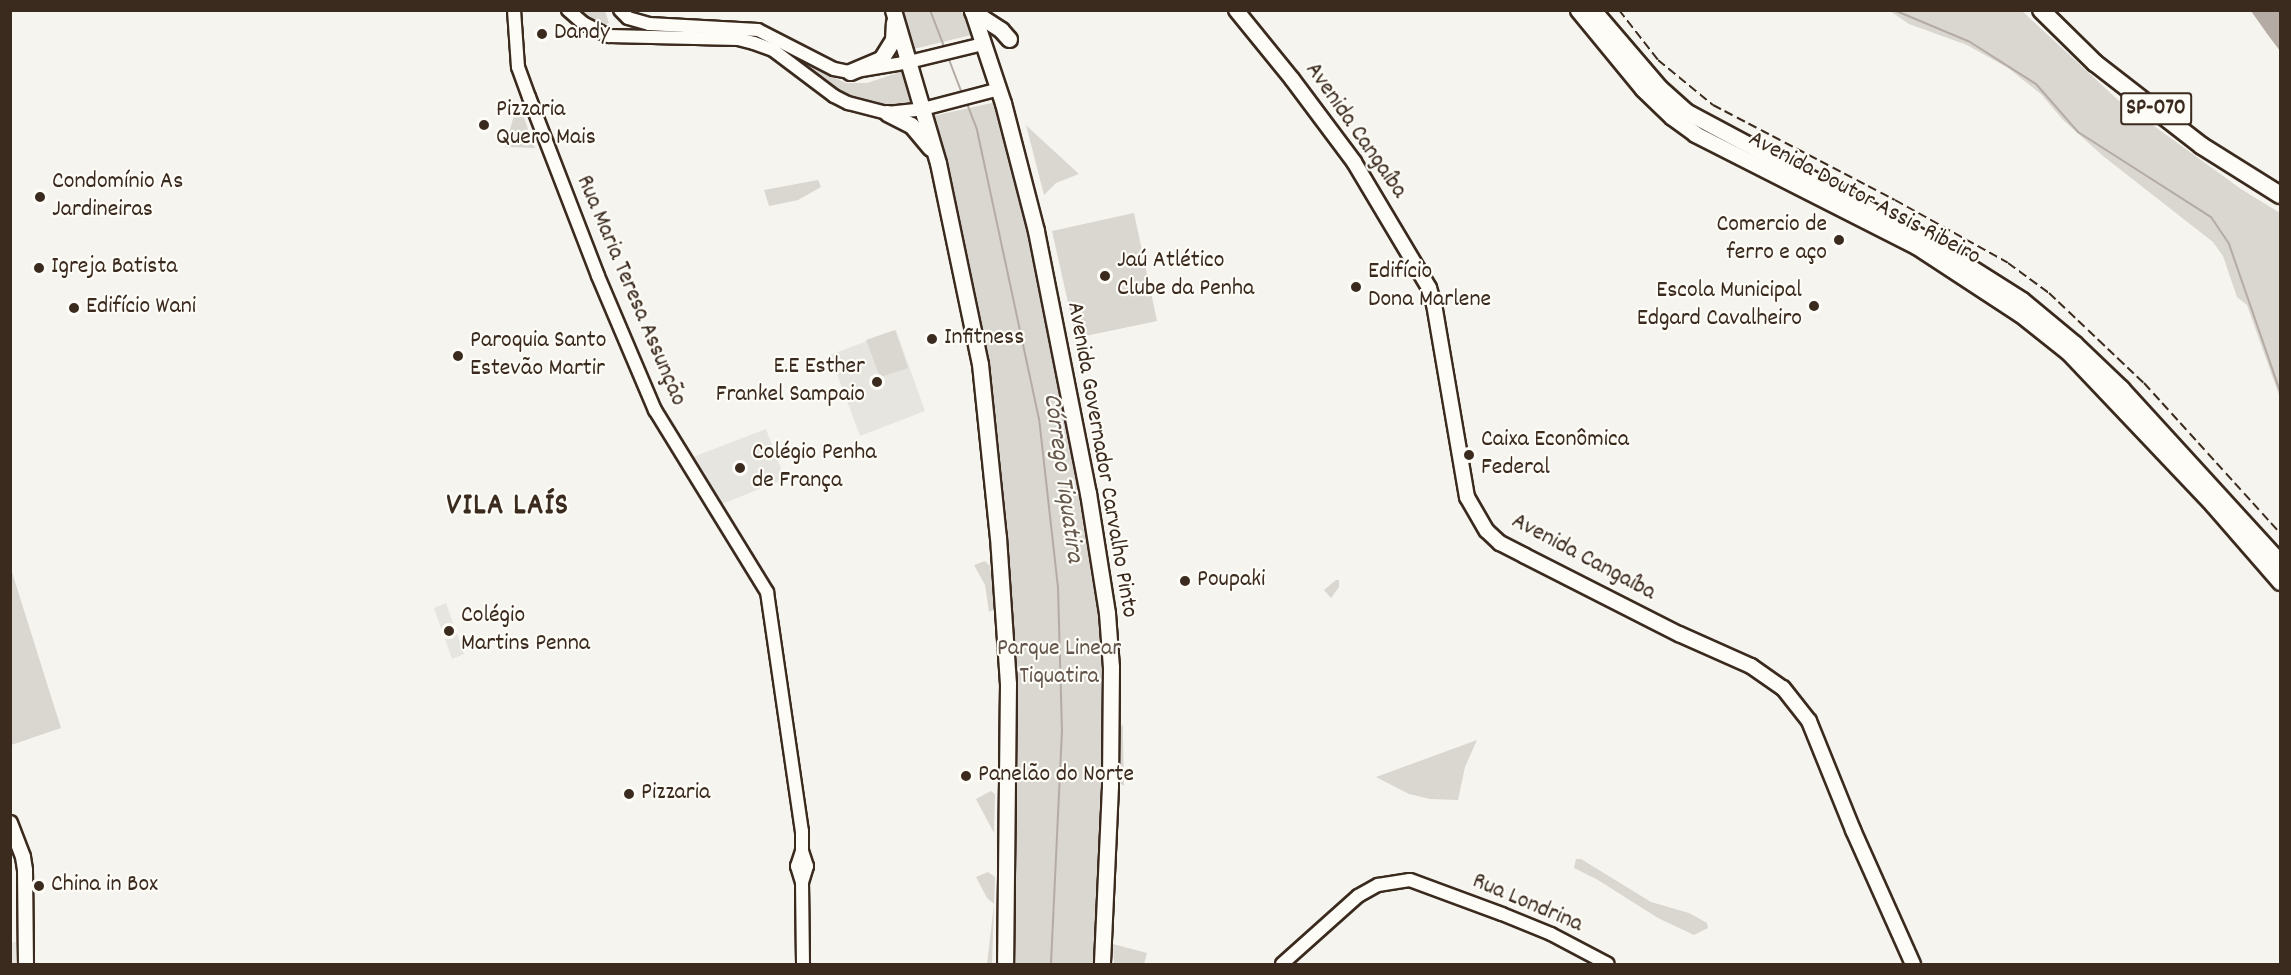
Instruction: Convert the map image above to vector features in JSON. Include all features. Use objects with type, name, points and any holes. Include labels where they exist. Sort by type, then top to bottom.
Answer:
[{"type":"highway","name":"SP-070","points":[[2041,10],[2095,63],[2193,139],[2280,195]]},
{"type":"main road","name":"Avenida Cangaíba","points":[[1236,10],[1343,147],[1429,288],[1434,304],[1467,497],[1487,531],[1500,543],[1679,634],[1751,666],[1783,688],[1809,721],[1853,830],[1913,964]]},
{"type":"main road","name":"Avenida Doutor Assis Ribeiro","points":[[1578,10],[1643,89],[1672,117],[1695,134],[1916,246],[2020,314],[2069,353],[2206,498],[2280,582]]},
{"type":"main road","name":"Avenida Doutor Assis Ribeiro","points":[[1593,10],[1651,79],[1687,112],[1929,241],[2031,308],[2075,344],[2121,388],[2280,562]]},
{"type":"main road","points":[[972,11],[1001,30],[1009,39]]},
{"type":"main road","name":"Avenida Governador Carvalho Pinto","points":[[972,11],[1036,231],[1089,493],[1107,613],[1111,667],[1110,786],[1102,964]]},
{"type":"main road","points":[[850,72],[881,59],[893,40],[894,13]]},
{"type":"main road","points":[[894,13],[914,61],[926,108],[980,364],[999,542],[1008,684],[1005,964]]},
{"type":"main road","points":[[887,113],[917,131],[938,163]]},
{"type":"main road","points":[[12,831],[25,870],[26,964]]},
{"type":"street","name":"Rua Maria Teresa Assunção","points":[[514,10],[518,67],[528,98],[595,270],[655,410],[767,592],[799,800],[803,964]]},
{"type":"street","points":[[568,10],[583,23],[609,36],[738,39],[754,43],[773,50],[834,96],[887,113],[926,108],[994,90]]},
{"type":"street","points":[[609,36],[621,12],[649,24],[758,30],[834,69],[850,72],[914,61],[983,44]]},
{"type":"street","name":"Rua Londrina","points":[[1282,964],[1358,896],[1378,885],[1410,880],[1551,934],[1608,964]]},
{"type":"shaded area","points":[[2251,11],[2280,11],[2280,51],[2268,35]]},
{"type":"shaded area","name":"E.E Esther Frankel Sampaio","points":[[896,330],[925,411],[860,436],[830,355]]},
{"type":"shaded area","name":"Colégio Penha de França","points":[[766,429],[785,479],[722,504],[693,457]]},
{"type":"shaded area","name":"Colégio Martins Penna","points":[[446,603],[464,654],[452,659],[434,608]]},
{"type":"shaded area","points":[[17,941],[17,964],[11,964],[11,943]]},
{"type":"green space","points":[[579,11],[605,11],[609,23],[602,26]]},
{"type":"green space","points":[[901,11],[962,11],[971,35],[914,49]]},
{"type":"green space","points":[[1890,11],[2022,11],[2118,100],[2241,189],[2280,213],[2280,398],[2247,305],[2237,297],[2223,256],[2213,242],[2103,156],[2063,120],[2041,94],[2008,68],[1967,45],[1909,24]]},
{"type":"green space","points":[[782,49],[819,71],[846,83],[867,83],[903,71],[914,107],[889,108],[863,103],[838,92],[781,52]]},
{"type":"green space","points":[[518,101],[535,148],[505,147]]},
{"type":"green space","name":"Parque Linear Tiquatira","points":[[996,102],[1038,276],[1081,492],[1102,644],[1103,734],[1093,964],[1013,964],[1016,702],[1004,505],[988,369],[973,290],[933,116]]},
{"type":"green space","points":[[1026,125],[1079,174],[1056,183],[1044,195]]},
{"type":"green space","points":[[818,180],[821,187],[798,200],[769,206],[764,190]]},
{"type":"green space","name":"Jaú Atlético Clube da Penha","points":[[1134,213],[1157,321],[1076,338],[1052,231]]},
{"type":"green space","points":[[895,330],[908,368],[880,377],[866,340]]},
{"type":"green space","points":[[985,561],[990,566],[995,609],[989,612],[985,585],[974,565]]},
{"type":"green space","points":[[10,566],[61,728],[11,745],[10,745]]},
{"type":"green space","points":[[1339,580],[1339,587],[1331,598],[1324,590]]},
{"type":"green space","points":[[1123,724],[1124,786],[1120,783],[1118,775],[1120,728]]},
{"type":"green space","points":[[1477,740],[1465,767],[1458,800],[1430,799],[1409,794],[1376,777]]},
{"type":"green space","points":[[991,791],[995,794],[994,833],[976,799]]},
{"type":"green space","points":[[1576,859],[1581,859],[1651,902],[1689,913],[1707,923],[1708,928],[1694,935],[1658,918],[1598,880],[1574,868]]},
{"type":"green space","points":[[988,872],[995,877],[992,964],[987,964],[994,904],[987,898],[976,877]]},
{"type":"green space","points":[[1113,944],[1147,953],[1144,964],[1114,964]]},
{"type":"waterway","name":"Córrego Tiquatira","points":[[930,10],[945,49]]},
{"type":"waterway","points":[[1894,10],[1970,42],[2036,84],[2078,132],[2211,217],[2229,244],[2280,391]]},
{"type":"waterway","name":"Córrego Tiquatira","points":[[948,57],[962,93]]},
{"type":"waterway","name":"Córrego Tiquatira","points":[[966,101],[977,130],[1039,418],[1058,588],[1062,730],[1051,964]]},
{"type":"railway","points":[[1619,10],[1658,60],[1713,105],[1895,200],[2008,263],[2049,293],[2144,383],[2280,533]]},
{"type":"place","name":"Dandy","points":[[542,34]]},
{"type":"place","name":"Pizzaria Quero Mais","points":[[484,125]]},
{"type":"place","name":"Condomínio As Jardineiras","points":[[40,197]]},
{"type":"place","name":"Comercio de ferro e aço","points":[[1839,240]]},
{"type":"place","name":"Igreja Batista","points":[[39,268]]},
{"type":"place","name":"Jaú Atlético Clube da Penha","points":[[1105,276]]},
{"type":"place","name":"Edifício Dona Marlene","points":[[1356,287]]},
{"type":"place","name":"Escola Municipal Edgard Cavalheiro","points":[[1814,306]]},
{"type":"place","name":"Edifício Wani","points":[[74,308]]},
{"type":"place","name":"Infitness","points":[[932,339]]},
{"type":"place","name":"Paroquia Santo Estevão Martir","points":[[458,356]]},
{"type":"place","name":"E.E Esther Frankel Sampaio","points":[[877,382]]},
{"type":"place","name":"Caixa Econômica Federal","points":[[1469,455]]},
{"type":"place","name":"Colégio Penha de França","points":[[740,468]]},
{"type":"place","name":"Poupaki","points":[[1185,581]]},
{"type":"place","name":"Colégio Martins Penna","points":[[449,631]]},
{"type":"place","name":"Panelão do Norte","points":[[966,776]]},
{"type":"place","name":"Pizzaria","points":[[629,794]]},
{"type":"place","name":"China in Box","points":[[39,886]]},
{"type":"district","name":"VILA LAÍS","points":[[508,508]]}]
